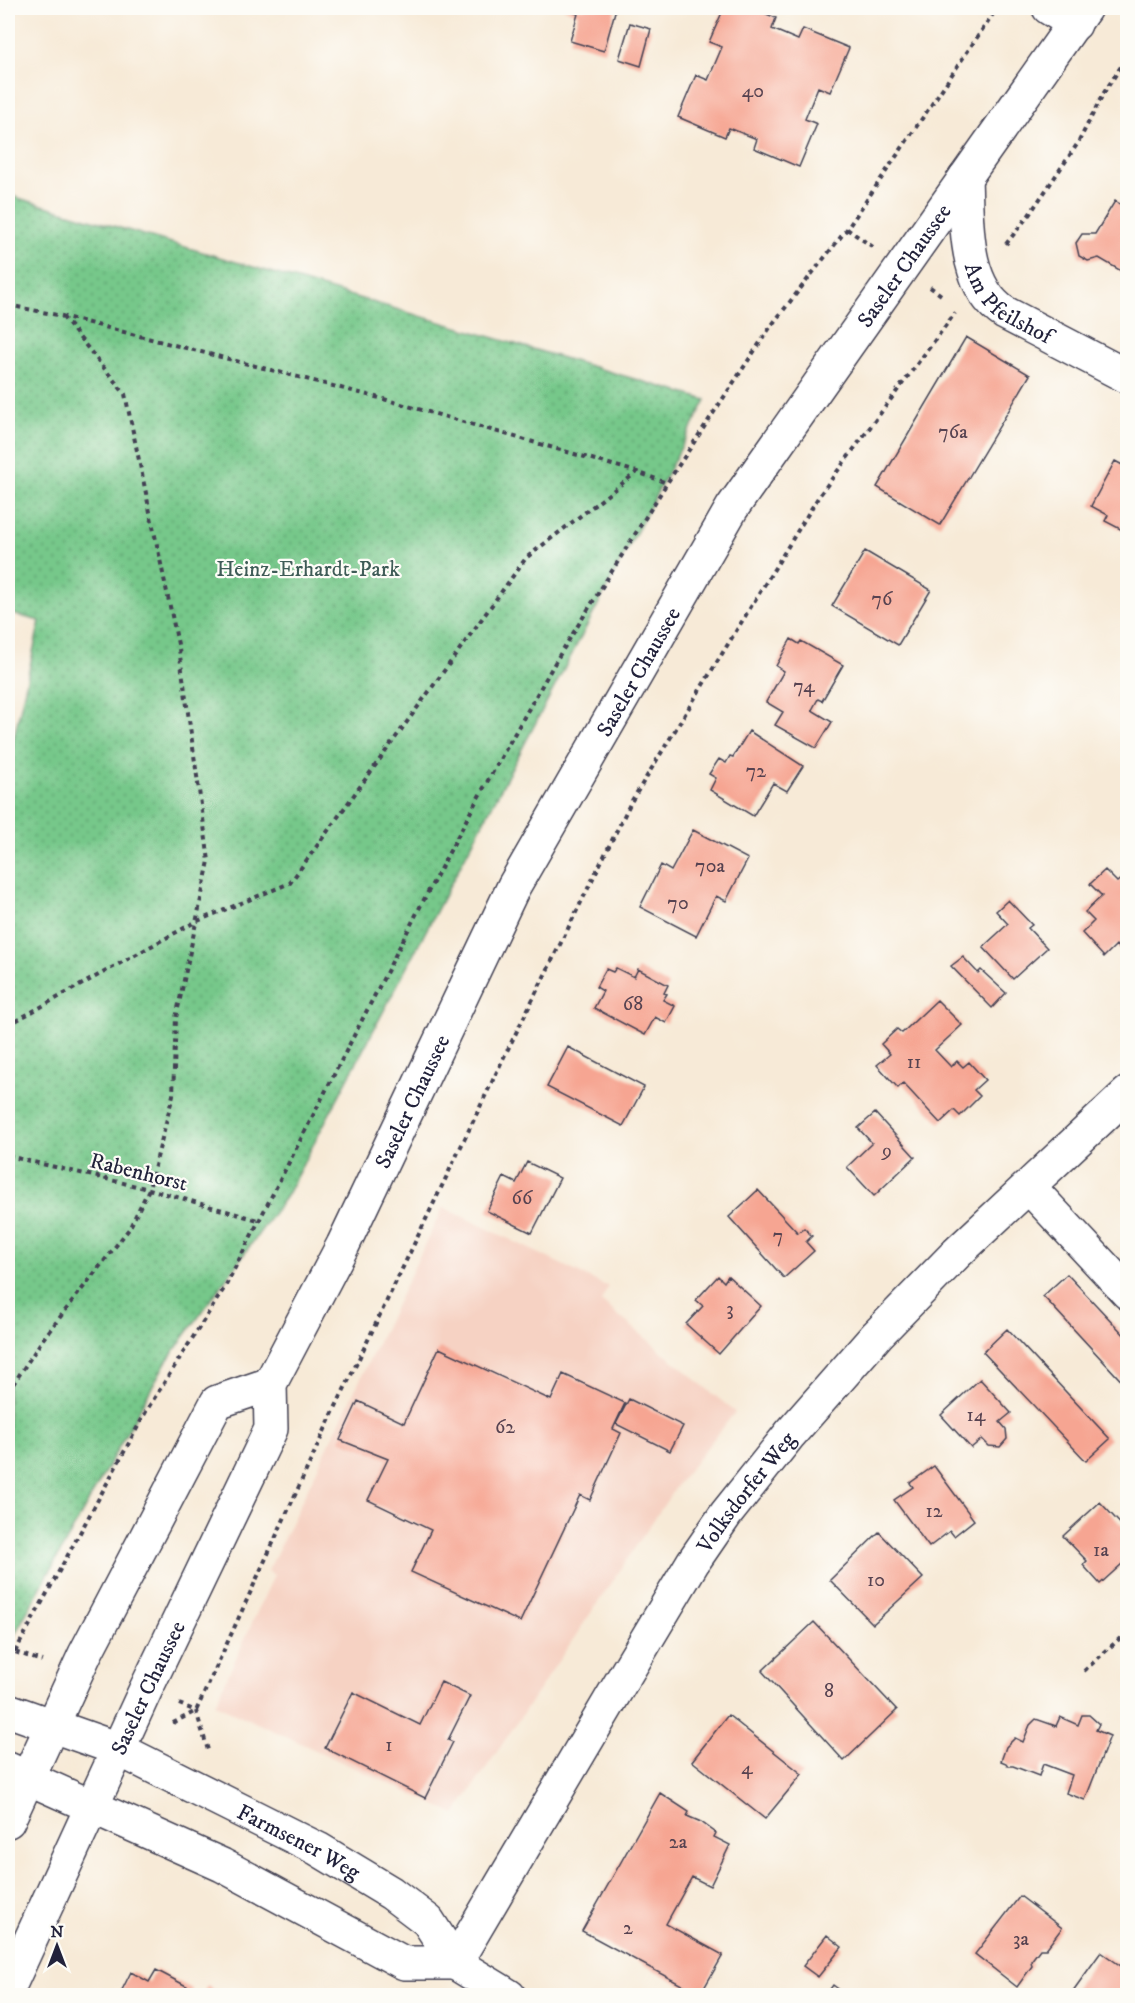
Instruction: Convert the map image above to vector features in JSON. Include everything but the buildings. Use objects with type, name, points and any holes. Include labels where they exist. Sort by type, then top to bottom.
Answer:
[{"type":"main road","name":"Saseler Chaussee","points":[[8,1989],[118,1749],[271,1429],[270,1384],[343,1245],[514,886],[732,508],[965,178],[1070,13]]},
{"type":"main road","name":"Am Pfeilshof","points":[[965,178],[970,249],[986,296],[995,306],[1128,377]]},
{"type":"main road","name":"Volksdorfer Weg","points":[[455,1963],[693,1562],[726,1514],[790,1434],[878,1335],[957,1253],[1128,1093]]},
{"type":"main road","points":[[1029,1186],[1128,1293]]},
{"type":"main road","points":[[8,1821],[17,1773],[52,1725],[85,1654],[217,1402],[270,1384]]},
{"type":"main road","name":"Farmsener Weg","points":[[8,1710],[118,1749],[318,1849],[391,1893],[428,1921],[455,1963],[509,1995]]},
{"type":"main road","points":[[17,1773],[222,1865],[404,1963],[455,1963]]},
{"type":"path","points":[[8,1647],[15,1652],[148,1408],[225,1287],[261,1221],[420,907],[478,798],[557,659],[667,483],[771,326],[847,228],[997,8]]},
{"type":"path","points":[[208,1750],[196,1711],[328,1423],[504,1057],[631,802],[819,496],[1029,215],[1078,143],[1103,93],[1128,56]]},
{"type":"path","points":[[8,305],[62,316],[387,400],[637,472],[667,483]]},
{"type":"path","points":[[8,1392],[43,1339],[129,1229],[149,1189],[173,1095],[176,1018],[209,861],[179,649],[125,394],[62,316]]},
{"type":"path","points":[[8,1025],[195,922],[290,883],[526,558],[637,472]]},
{"type":"path","name":"Rabenhorst","points":[[8,1156],[149,1189],[261,1221]]},
{"type":"path","points":[[1084,1671],[1128,1631]]},
{"type":"path","points":[[175,1702],[196,1711]]},
{"type":"shaded area","points":[[443,1207],[608,1287],[601,1301],[735,1412],[678,1484],[455,1814],[215,1704],[274,1575],[268,1571]]},
{"type":"green space","name":"Heinz-Erhardt-Park","points":[[8,195],[706,400],[286,1196],[166,1362],[11,1641],[8,1640],[8,764],[40,621],[8,613]]}]
